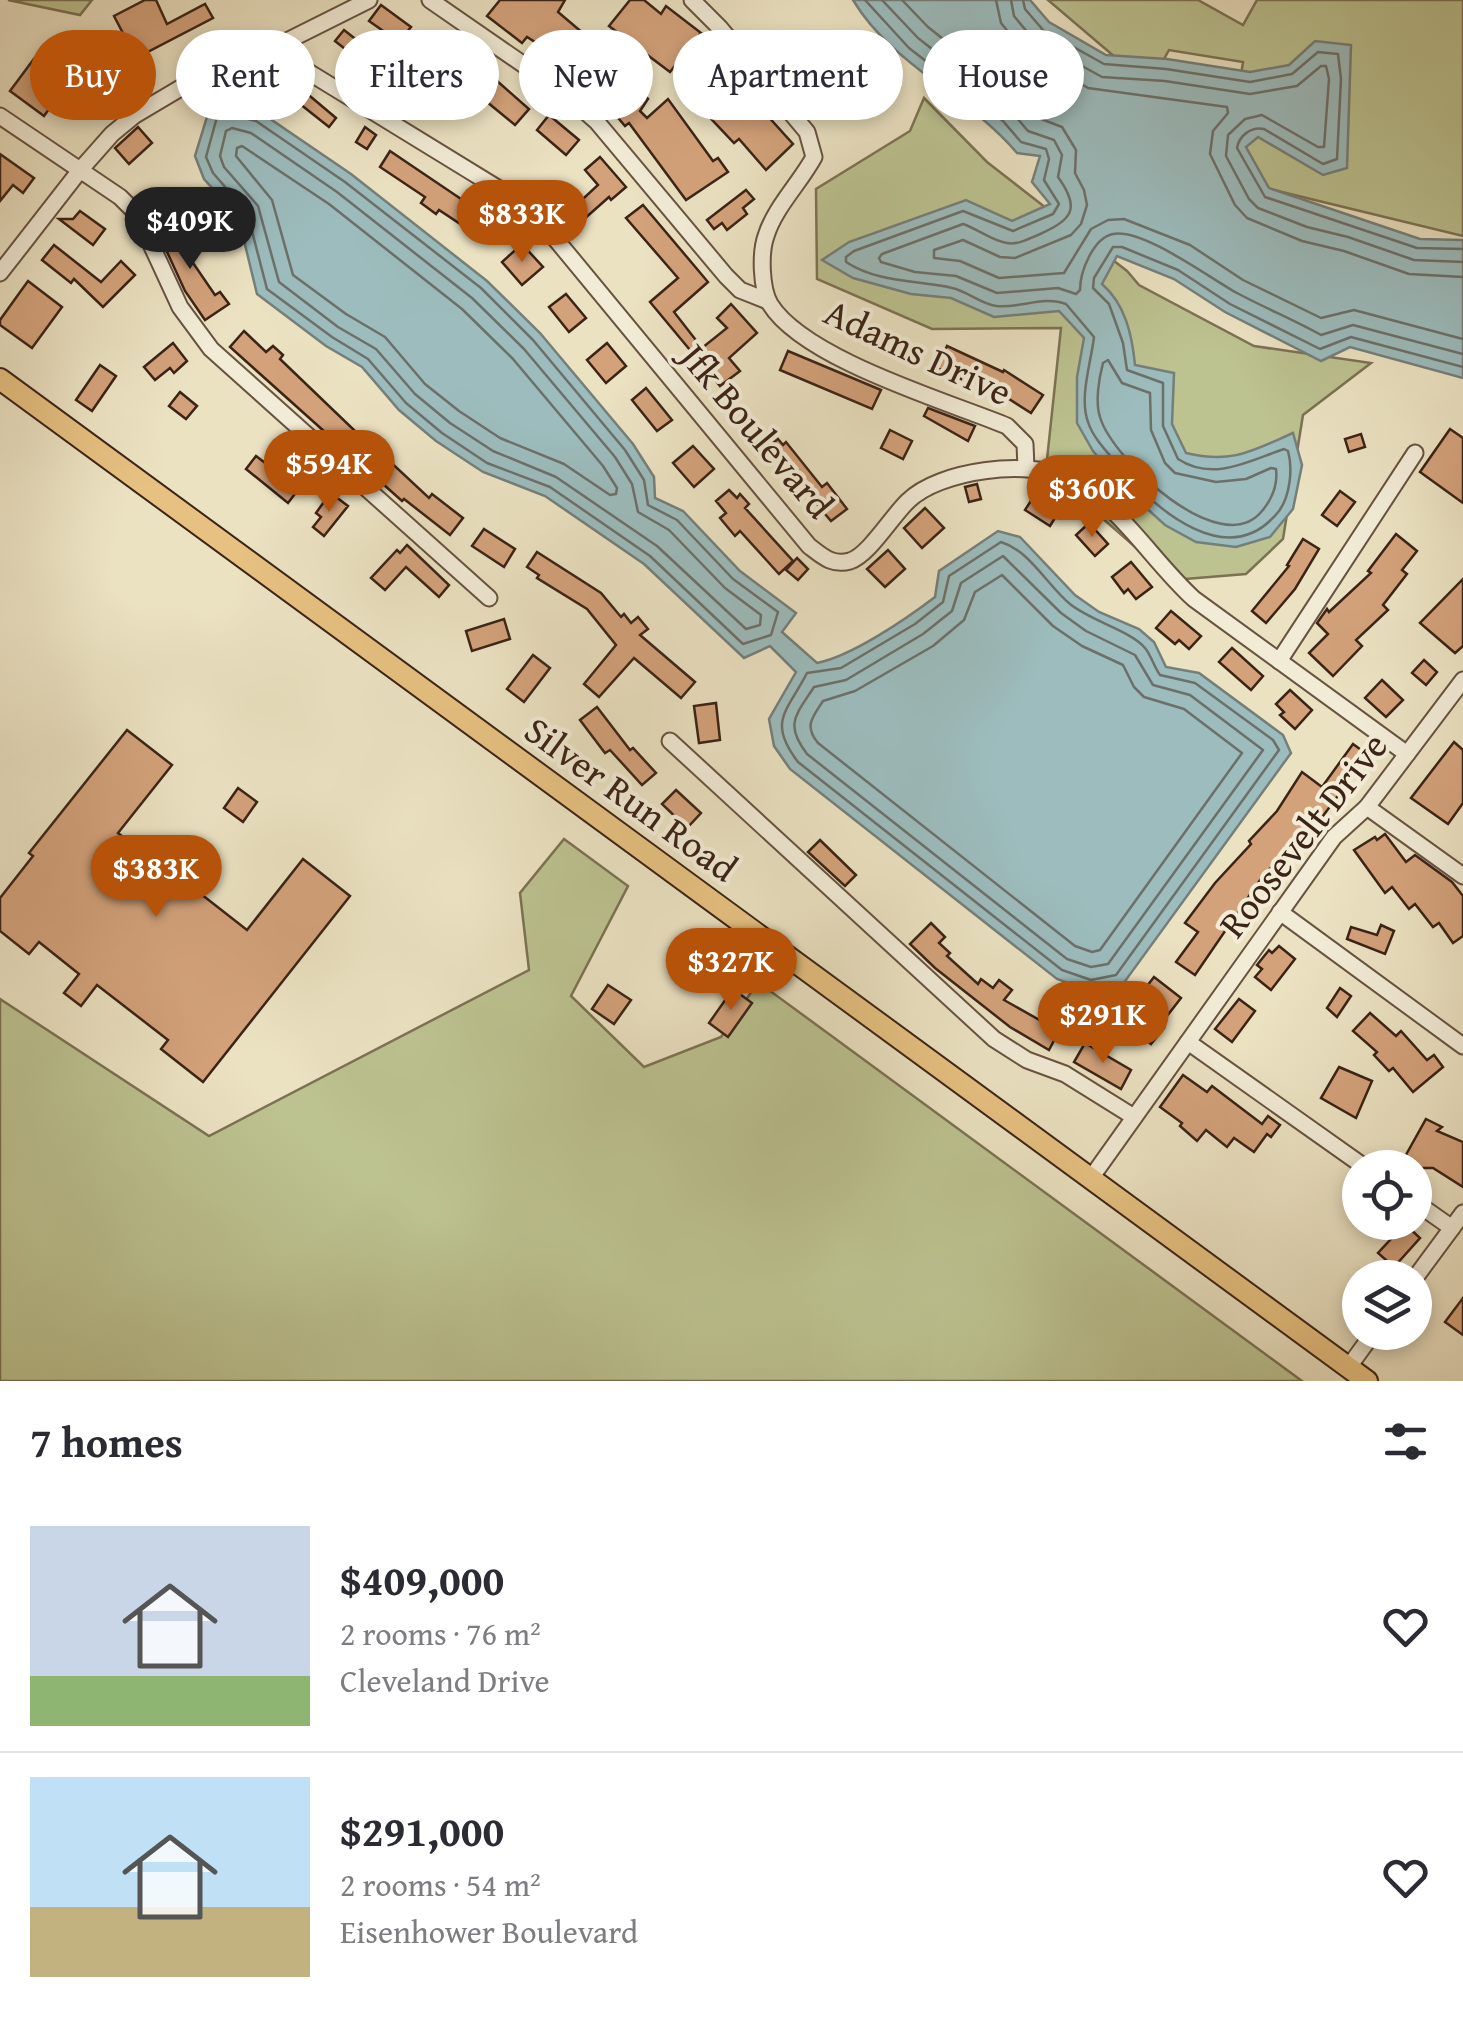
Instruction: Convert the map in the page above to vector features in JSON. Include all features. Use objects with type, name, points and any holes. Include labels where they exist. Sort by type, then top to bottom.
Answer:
[{"type":"main road","name":"Silver Run Road","points":[[0,379],[1366,1381]]},
{"type":"street","points":[[308,30],[369,0]]},
{"type":"street","name":"Adams Drive","points":[[430,0],[563,92],[597,122],[740,290],[768,301],[811,344],[1007,426],[1024,444],[1026,468]]},
{"type":"street","points":[[692,0],[807,132],[814,157],[765,236],[762,266],[768,301]]},
{"type":"street","name":"Jfk Boulevard","points":[[315,75],[517,200],[539,218],[809,546],[829,561],[852,561],[910,498],[942,480],[1026,468],[1067,478],[1102,503],[1194,599],[1407,754]]},
{"type":"street","points":[[0,273],[112,134],[176,91]]},
{"type":"street","points":[[0,116],[120,197],[137,214],[180,307],[210,349],[489,598]]},
{"type":"street","points":[[1279,660],[1415,453]]},
{"type":"street","name":"Roosevelt Drive","points":[[1090,1178],[1334,837],[1367,807],[1463,680]]},
{"type":"street","points":[[670,742],[994,1040],[1027,1060],[1065,1074],[1134,1117]]},
{"type":"street","points":[[1367,807],[1463,876]]},
{"type":"street","points":[[1280,912],[1463,1046]]},
{"type":"street","points":[[1188,1042],[1342,1151]]},
{"type":"street","points":[[1428,1260],[1463,1212]]},
{"type":"street","points":[[1432,1214],[1452,1228]]},
{"type":"street","points":[[1348,1368],[1361,1350]]},
{"type":"green space","points":[[8,0],[92,0],[80,15]]},
{"type":"green space","points":[[1048,0],[1198,0],[1243,25],[1257,0],[1463,0],[1463,236],[1249,184],[1229,150],[1243,62],[1169,50],[1149,86]]},
{"type":"green space","points":[[923,100],[923,120],[946,120],[987,162],[1127,271],[1139,285],[1254,346],[1371,363],[1303,415],[1283,539],[1246,574],[1173,580],[1046,469],[1061,328],[932,329],[817,279],[816,189],[910,131]]},
{"type":"green space","points":[[564,839],[628,886],[571,996],[644,1067],[721,1037],[758,982],[1302,1381],[0,1381],[0,999],[209,1136],[529,970],[520,893]]},
{"type":"water","points":[[853,0],[1030,0],[1049,22],[1063,30],[923,30],[923,73],[903,57],[903,30],[876,30]]},
{"type":"water","points":[[1315,41],[1351,45],[1347,168],[1323,175],[1258,137],[1246,147],[1269,188],[1420,239],[1463,240],[1463,378],[1350,347],[1321,361],[1225,312],[1174,279],[1117,256],[1102,284],[1126,320],[1135,365],[1174,373],[1172,424],[1186,453],[1229,456],[1293,433],[1302,465],[1293,509],[1270,537],[1236,547],[1196,542],[1165,525],[1121,485],[1093,451],[1077,423],[1077,377],[1084,338],[1059,311],[994,317],[951,298],[911,294],[853,278],[822,260],[849,242],[966,200],[1012,221],[1050,204],[1032,182],[1040,156],[1017,153],[984,120],[1084,120],[1084,42],[1106,55],[1167,59],[1250,72],[1289,65]]},
{"type":"water","points":[[206,120],[272,120],[351,174],[487,281],[540,333],[633,444],[654,477],[655,498],[683,511],[740,571],[796,613],[782,632],[817,663],[862,645],[923,606],[935,597],[939,571],[998,531],[1020,537],[1075,595],[1099,612],[1139,629],[1154,642],[1166,667],[1199,673],[1283,735],[1291,753],[1123,984],[1090,991],[1057,979],[790,769],[774,746],[769,719],[796,672],[770,646],[744,658],[644,564],[545,496],[483,472],[436,441],[399,410],[362,367],[326,346],[257,294],[238,216],[204,179],[195,156]]},
{"type":"building","points":[[145,0],[156,0],[167,24],[205,4],[213,18],[190,30],[176,30],[176,37],[156,48],[156,30],[121,30],[114,16]]},
{"type":"building","points":[[500,0],[565,0],[558,12],[579,30],[519,30],[519,41],[487,16]]},
{"type":"building","points":[[630,0],[644,0],[661,14],[666,6],[697,30],[673,30],[670,72],[653,59],[653,30],[614,30],[609,26]]},
{"type":"building","points":[[381,5],[411,27],[382,30],[369,21]]},
{"type":"building","points":[[30,64],[30,106],[10,91]]},
{"type":"building","points":[[499,83],[519,100],[519,120],[515,125],[499,112]]},
{"type":"building","points":[[668,99],[673,106],[673,120],[683,120],[713,161],[718,158],[728,172],[686,200],[629,123],[625,126],[620,120],[653,120],[653,113]]},
{"type":"building","points":[[315,100],[335,117],[329,127],[315,116]]},
{"type":"building","points":[[545,120],[555,120],[579,140],[566,155],[537,130]]},
{"type":"building","points":[[712,120],[771,120],[793,144],[766,170],[739,139],[734,143]]},
{"type":"building","points":[[138,127],[152,143],[129,164],[115,148]]},
{"type":"building","points":[[365,127],[376,135],[367,149],[356,142]]},
{"type":"building","points":[[390,151],[501,226],[489,243],[439,210],[436,214],[421,203],[425,197],[380,167]]},
{"type":"building","points":[[0,154],[34,178],[23,193],[13,185],[0,201]]},
{"type":"building","points":[[600,157],[626,187],[582,221],[572,209],[598,185],[585,170]]},
{"type":"building","points":[[746,190],[754,199],[743,208],[747,214],[727,230],[722,223],[714,229],[707,220]]},
{"type":"building","points":[[643,205],[708,282],[674,312],[702,348],[727,328],[717,318],[731,304],[757,333],[729,358],[740,371],[720,386],[650,302],[678,278],[626,218]]},
{"type":"building","points":[[80,211],[105,229],[93,245],[59,219],[73,219]]},
{"type":"building","points":[[177,221],[194,259],[191,260],[215,295],[220,292],[229,304],[205,320],[185,291],[157,230]]},
{"type":"building","points":[[522,244],[543,267],[522,285],[502,262]]},
{"type":"building","points":[[54,245],[101,282],[121,261],[135,275],[103,307],[74,279],[71,283],[42,260]]},
{"type":"building","points":[[28,281],[62,307],[32,348],[0,325]]},
{"type":"building","points":[[566,294],[586,318],[569,332],[549,307]]},
{"type":"building","points":[[244,331],[266,352],[273,346],[283,355],[280,359],[382,457],[429,498],[432,494],[463,518],[450,535],[402,501],[230,347]]},
{"type":"building","points":[[173,343],[187,361],[174,373],[170,368],[155,380],[144,367]]},
{"type":"building","points":[[607,343],[626,366],[606,383],[587,360]]},
{"type":"building","points":[[947,346],[1004,370],[1043,395],[1031,413],[981,381],[980,384],[962,376],[961,379],[937,368]]},
{"type":"building","points":[[788,351],[881,390],[872,409],[780,370]]},
{"type":"building","points":[[100,365],[116,376],[92,411],[76,400]]},
{"type":"building","points":[[646,388],[672,420],[657,431],[632,400]]},
{"type":"building","points":[[180,392],[197,406],[186,419],[169,406]]},
{"type":"building","points":[[928,408],[975,426],[968,441],[924,416]]},
{"type":"building","points":[[1450,429],[1463,438],[1463,503],[1420,472]]},
{"type":"building","points":[[890,430],[912,441],[903,459],[881,448]]},
{"type":"building","points":[[1361,434],[1365,447],[1349,452],[1345,439]]},
{"type":"building","points":[[778,439],[783,445],[786,442],[822,487],[827,483],[847,509],[831,521],[768,447]]},
{"type":"building","points":[[693,446],[714,469],[694,487],[673,463]]},
{"type":"building","points":[[256,456],[285,478],[295,465],[302,465],[311,473],[288,503],[246,469]]},
{"type":"building","points":[[977,484],[981,499],[969,502],[965,487]]},
{"type":"building","points":[[729,490],[737,498],[740,494],[749,504],[745,508],[793,561],[779,574],[740,531],[735,536],[720,518],[726,513],[716,501]]},
{"type":"building","points":[[1038,490],[1063,505],[1050,526],[1025,510]]},
{"type":"building","points":[[1340,491],[1355,502],[1337,526],[1322,515]]},
{"type":"building","points":[[336,497],[348,506],[324,536],[313,527],[321,517],[316,513],[326,499],[331,503]]},
{"type":"building","points":[[925,508],[944,528],[922,548],[904,528]]},
{"type":"building","points":[[1089,523],[1108,544],[1095,556],[1076,535]]},
{"type":"building","points":[[484,529],[515,549],[504,567],[472,546]]},
{"type":"building","points":[[1396,534],[1417,551],[1402,570],[1407,574],[1383,605],[1388,610],[1356,640],[1362,646],[1333,676],[1309,653],[1328,634],[1317,623],[1327,609],[1329,612],[1371,573],[1368,571]]},
{"type":"building","points":[[1303,539],[1319,549],[1295,589],[1266,623],[1252,611],[1289,566]]},
{"type":"building","points":[[407,545],[449,585],[439,597],[406,567],[385,590],[371,578],[397,550],[400,553]]},
{"type":"building","points":[[888,550],[905,569],[885,587],[867,569]]},
{"type":"building","points":[[537,552],[601,593],[621,617],[624,614],[631,623],[638,617],[648,629],[640,635],[695,682],[681,698],[634,658],[599,697],[584,684],[616,645],[587,609],[537,578],[539,575],[527,567]]},
{"type":"building","points":[[797,558],[808,569],[798,580],[786,570]]},
{"type":"building","points":[[1131,562],[1152,587],[1136,599],[1128,589],[1124,593],[1112,577]]},
{"type":"building","points":[[1463,579],[1463,646],[1455,653],[1420,623]]},
{"type":"building","points":[[1171,611],[1201,636],[1189,649],[1179,640],[1175,644],[1156,628]]},
{"type":"building","points":[[504,619],[510,639],[472,651],[466,631]]},
{"type":"building","points":[[1232,648],[1263,676],[1251,690],[1219,662]]},
{"type":"building","points":[[533,655],[550,668],[524,702],[507,689]]},
{"type":"building","points":[[1424,660],[1437,672],[1426,685],[1412,673]]},
{"type":"building","points":[[1382,680],[1403,700],[1386,717],[1365,698]]},
{"type":"building","points":[[1290,690],[1312,710],[1295,729],[1280,715],[1284,712],[1276,704]]},
{"type":"building","points":[[716,703],[720,740],[699,743],[694,706]]},
{"type":"building","points":[[597,707],[630,750],[633,748],[656,773],[642,785],[610,750],[605,753],[580,720]]},
{"type":"building","points":[[127,730],[172,765],[118,833],[176,878],[185,866],[199,877],[192,887],[247,930],[303,859],[350,896],[203,1082],[161,1049],[168,1040],[97,985],[81,1006],[64,993],[79,974],[39,942],[29,954],[0,931],[0,898],[33,856],[29,853]]},
{"type":"building","points":[[1454,742],[1463,750],[1463,803],[1448,824],[1411,798]]},
{"type":"building","points":[[1353,744],[1368,755],[1323,816],[1302,839],[1299,836],[1260,880],[1195,975],[1176,962],[1198,932],[1185,923],[1277,811],[1302,772],[1322,787]]},
{"type":"building","points":[[238,788],[257,802],[243,822],[224,808]]},
{"type":"building","points":[[676,790],[701,813],[687,828],[662,804]]},
{"type":"building","points":[[1385,834],[1406,862],[1415,855],[1452,882],[1463,896],[1463,936],[1453,943],[1439,923],[1433,927],[1415,904],[1409,909],[1392,887],[1385,893],[1354,850]]},
{"type":"building","points":[[820,840],[856,875],[845,886],[808,852]]},
{"type":"building","points":[[931,923],[945,937],[939,943],[950,953],[947,956],[978,984],[981,979],[993,988],[999,980],[1012,990],[1004,1000],[1059,1031],[1049,1050],[1010,1027],[910,944]]},
{"type":"building","points":[[1381,925],[1394,931],[1385,954],[1347,939],[1351,927],[1377,935]]},
{"type":"building","points":[[1279,946],[1295,959],[1271,990],[1255,977],[1262,969],[1257,965],[1269,950],[1272,953]]},
{"type":"building","points":[[1154,977],[1181,998],[1151,1044],[1120,1021]]},
{"type":"building","points":[[608,985],[631,1000],[614,1024],[592,1009]]},
{"type":"building","points":[[1340,988],[1351,996],[1337,1017],[1327,1008]]},
{"type":"building","points":[[733,989],[752,1003],[728,1037],[709,1023]]},
{"type":"building","points":[[1239,999],[1255,1011],[1232,1042],[1215,1029]]},
{"type":"building","points":[[1370,1013],[1396,1036],[1401,1031],[1427,1060],[1434,1055],[1443,1067],[1413,1092],[1353,1031]]},
{"type":"building","points":[[1085,1043],[1131,1070],[1121,1089],[1074,1062]]},
{"type":"building","points":[[1339,1067],[1372,1081],[1356,1118],[1321,1098]]},
{"type":"building","points":[[1183,1075],[1207,1092],[1212,1086],[1262,1124],[1268,1116],[1280,1125],[1271,1137],[1267,1134],[1254,1152],[1234,1138],[1227,1147],[1206,1130],[1197,1141],[1180,1126],[1182,1123],[1160,1107]]},
{"type":"building","points":[[1426,1119],[1442,1127],[1437,1131],[1463,1142],[1463,1187],[1432,1168],[1432,1150],[1409,1150]]},
{"type":"building","points":[[1390,1240],[1418,1240],[1400,1260],[1386,1260],[1378,1253]]},
{"type":"building","points":[[1463,1298],[1463,1335],[1445,1322]]}]
